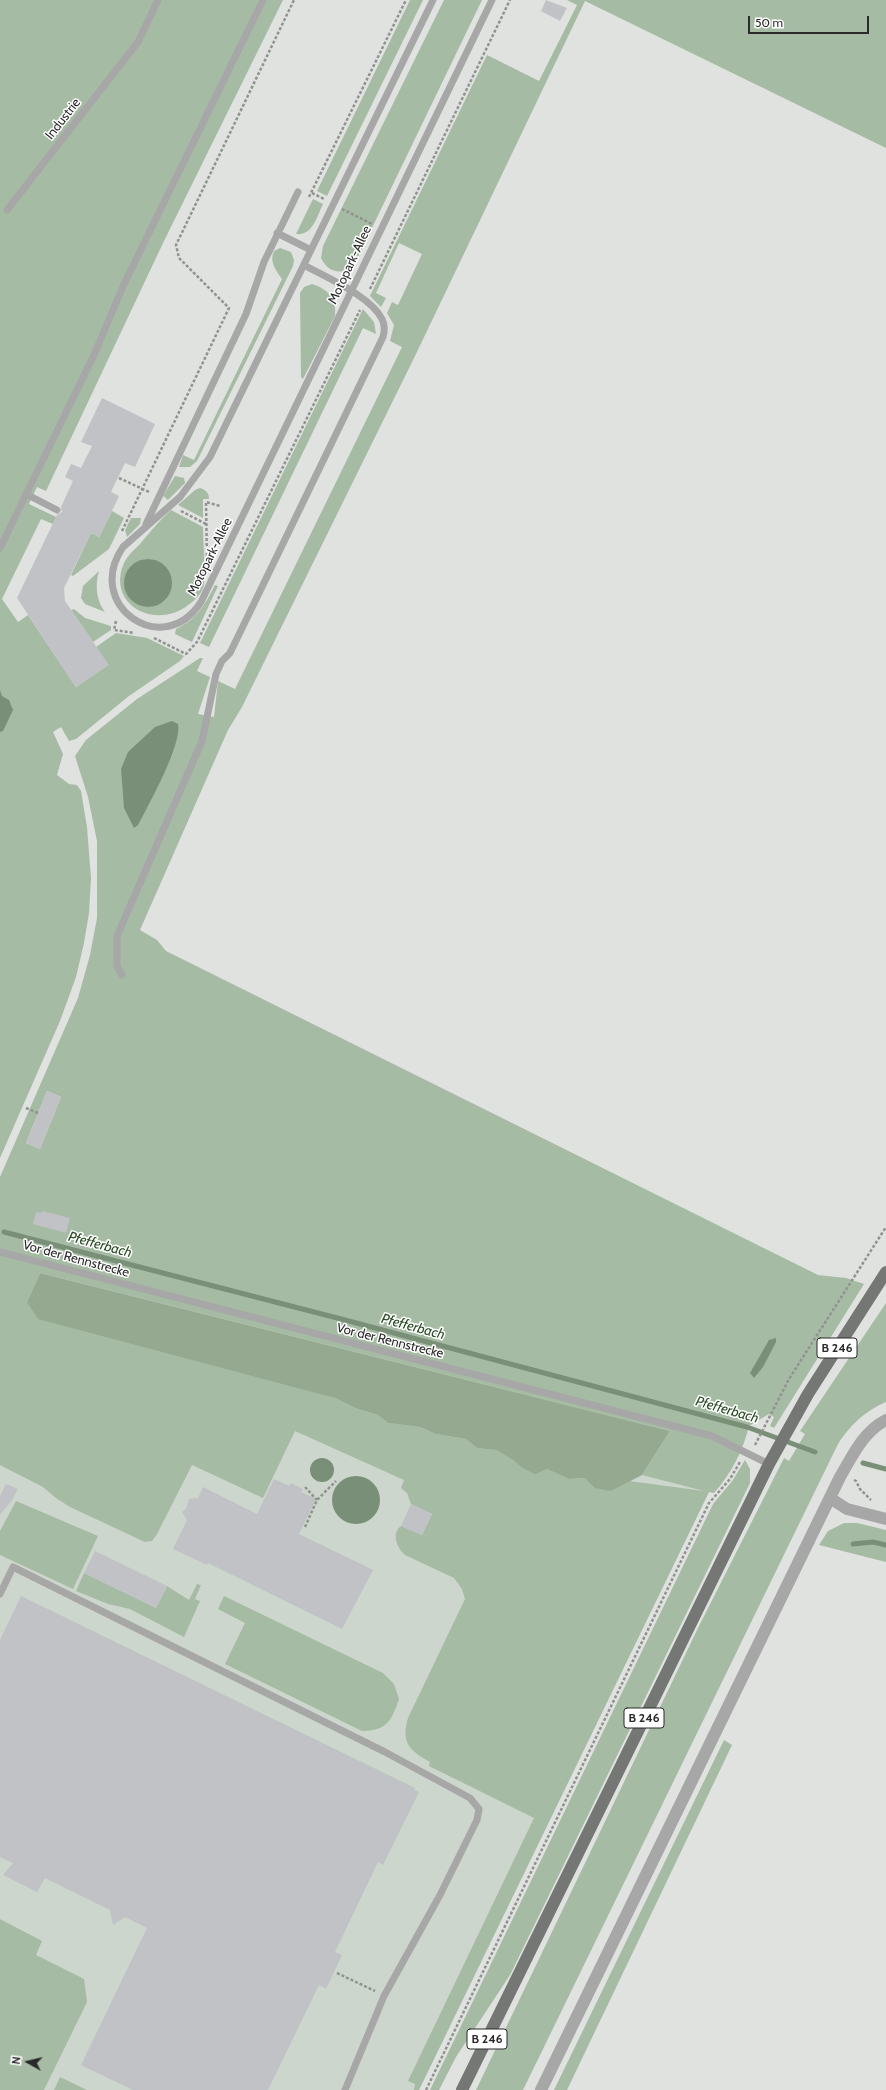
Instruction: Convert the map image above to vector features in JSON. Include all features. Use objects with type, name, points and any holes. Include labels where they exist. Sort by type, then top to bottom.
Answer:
[{"type":"main road","name":"B 246","points":[[462,2090],[769,1464],[790,1426],[886,1272]]},
{"type":"street","points":[[542,2090],[840,1477],[866,1434],[886,1420]]},
{"type":"street","points":[[830,1498],[847,1509],[886,1519]]},
{"type":"lane","name":"Industrie","points":[[7,210],[138,42],[158,0]]},
{"type":"lane","points":[[0,548],[94,355],[124,284],[263,0]]},
{"type":"lane","name":"Motopark-Allee","points":[[434,0],[210,458],[180,497],[123,547],[113,565],[113,591],[119,605],[129,617],[140,623],[152,627],[176,624],[197,609],[306,387],[380,228],[492,0]]},
{"type":"lane","points":[[145,527],[246,314],[264,262],[298,192]]},
{"type":"lane","points":[[277,233],[311,250]]},
{"type":"lane","points":[[122,975],[117,966],[117,936],[202,741],[216,674],[222,661],[230,653],[383,337],[384,325],[382,318],[372,306],[304,265]]},
{"type":"lane","points":[[26,494],[56,510]]},
{"type":"lane","name":"Vor der Rennstrecke","points":[[0,1252],[712,1436],[769,1464]]},
{"type":"lane","points":[[0,1594],[13,1568],[378,1748],[470,1798],[479,1809],[477,1820],[440,1895],[384,1996],[345,2090]]},
{"type":"path","points":[[120,535],[229,308],[179,258],[176,245],[294,0]]},
{"type":"path","points":[[308,199],[406,0]]},
{"type":"path","points":[[312,193],[396,235]]},
{"type":"path","points":[[220,506],[206,502],[208,574],[225,583]]},
{"type":"path","points":[[26,1108],[38,1113]]},
{"type":"path","points":[[757,1440],[789,1379],[886,1226]]},
{"type":"path","points":[[426,2090],[709,1503],[730,1480],[746,1452]]},
{"type":"path","points":[[840,1477],[856,1481],[860,1489],[873,1501]]},
{"type":"path","points":[[305,1527],[317,1500],[336,1481]]},
{"type":"path","points":[[304,1487],[317,1500]]},
{"type":"path","points":[[337,1973],[384,1996]]},
{"type":"shaded area","points":[[0,0],[283,0],[164,241],[46,491],[37,487],[29,504],[56,517],[53,524],[41,519],[2,599],[18,622],[28,615],[76,687],[108,665],[96,647],[116,633],[147,638],[184,656],[180,661],[129,696],[76,739],[69,741],[61,727],[53,732],[63,754],[57,775],[69,784],[77,785],[81,791],[87,827],[91,878],[89,913],[76,977],[60,1021],[0,1158]]},
{"type":"shaded area","points":[[410,0],[423,0],[327,196],[317,191]]},
{"type":"shaded area","points":[[444,0],[482,0],[355,263],[345,271],[330,269],[325,265],[321,258],[323,246]]},
{"type":"shaded area","points":[[567,0],[886,0],[886,148],[585,1],[415,356],[242,707],[228,730],[140,930],[157,940],[166,951],[818,1275],[846,1278],[864,1284],[774,1428],[770,1426],[774,1417],[769,1414],[749,1426],[740,1453],[731,1470],[714,1493],[709,1492],[419,2090],[414,2090],[415,2084],[408,2081],[534,1818],[429,1766],[430,1762],[417,1754],[408,1745],[406,1740],[408,1718],[465,1599],[462,1589],[454,1578],[405,1555],[396,1540],[396,1532],[401,1526],[422,1535],[432,1514],[411,1504],[407,1493],[401,1488],[404,1480],[295,1431],[263,1498],[192,1465],[157,1534],[152,1541],[145,1542],[70,1507],[43,1487],[0,1465],[0,1177],[78,998],[90,955],[97,918],[97,841],[88,797],[75,756],[86,740],[137,699],[200,658],[203,658],[197,671],[210,677],[198,714],[214,717],[218,681],[235,689],[402,347],[390,341],[394,325],[387,313],[392,302],[398,305],[422,254],[399,243],[376,293],[386,298],[381,307],[370,296],[487,55],[539,81],[577,5]],"holes":[[[47,1091],[61,1097],[40,1149],[26,1143]],[[40,1273],[670,1431],[642,1475],[704,1491],[629,1481],[611,1491],[585,1478],[569,1479],[547,1469],[521,1467],[513,1460],[496,1450],[477,1448],[466,1439],[436,1434],[420,1427],[388,1423],[378,1415],[355,1408],[335,1398],[27,1302]]]},
{"type":"shaded area","points":[[313,199],[323,204],[314,224],[307,232],[296,234]]},
{"type":"shaded area","points":[[280,248],[291,252],[294,260],[293,266],[197,461],[190,467],[179,467],[183,455],[194,460],[282,279],[274,266],[272,259],[274,251]]},
{"type":"shaded area","points":[[312,284],[327,292],[333,300],[335,316],[303,379],[301,377],[300,293],[304,287]]},
{"type":"shaded area","points":[[363,309],[374,322],[376,334],[363,328],[209,647],[200,643]]},
{"type":"shaded area","points":[[175,476],[184,478],[185,483],[168,500],[163,496]]},
{"type":"shaded area","points":[[200,488],[207,492],[209,497],[209,499],[203,499],[203,518],[178,505],[195,490]]},
{"type":"shaded area","points":[[171,510],[203,527],[205,565],[204,585],[200,594],[195,600],[174,613],[161,615],[148,614],[136,609],[127,601],[122,590],[120,578],[127,558]],"holes":[[[146,559],[154,560],[166,599],[154,606],[143,606],[134,602],[128,594],[125,584],[127,574],[133,565]]]},
{"type":"shaded area","points":[[112,511],[124,518],[109,549],[73,576],[71,575],[91,533],[99,537]]},
{"type":"shaded area","points":[[131,518],[141,518],[140,524],[127,537],[125,530]]},
{"type":"shaded area","points":[[148,559],[157,561],[165,566],[170,574],[172,583],[170,592],[165,600],[157,605],[148,607],[139,605],[131,600],[126,592],[124,583],[126,574],[131,566],[139,561]]},
{"type":"shaded area","points":[[99,571],[97,592],[102,608],[105,612],[85,604],[81,598],[83,586]]},
{"type":"shaded area","points":[[215,585],[218,586],[192,642],[175,634],[176,629],[184,625],[200,611]]},
{"type":"shaded area","points":[[74,609],[85,618],[111,626],[111,630],[93,642],[71,610]]},
{"type":"shaded area","points":[[0,690],[2,696],[9,700],[13,710],[3,731],[0,732]]},
{"type":"shaded area","points":[[172,721],[178,724],[178,734],[175,746],[157,789],[138,825],[134,828],[124,808],[121,769],[128,752],[155,727]]},
{"type":"shaded area","points":[[40,1273],[670,1431],[642,1475],[611,1491],[595,1488],[585,1478],[569,1479],[547,1469],[535,1474],[521,1467],[513,1460],[496,1450],[477,1448],[466,1439],[436,1434],[420,1427],[388,1423],[378,1415],[355,1408],[335,1398],[38,1319],[27,1302]]},
{"type":"shaded area","points":[[886,1303],[886,1402],[871,1410],[859,1419],[838,1444],[523,2090],[476,2090],[698,1628],[784,1458],[789,1461],[805,1434],[800,1431]]},
{"type":"shaded area","points":[[0,1310],[709,1492],[419,2090],[0,2090]]},
{"type":"shaded area","points":[[776,1338],[776,1342],[763,1367],[754,1378],[750,1373],[769,1340]]},
{"type":"shaded area","points":[[322,1458],[331,1461],[334,1470],[331,1479],[322,1482],[313,1479],[310,1470],[313,1461]]},
{"type":"shaded area","points":[[745,1460],[750,1469],[750,1483],[510,1975],[456,2057],[439,2090],[430,2090],[713,1504],[733,1480]]},
{"type":"shaded area","points":[[351,1476],[361,1476],[370,1480],[376,1486],[379,1491],[379,1509],[370,1520],[361,1524],[351,1524],[342,1520],[336,1514],[332,1505],[332,1495],[336,1486],[342,1480]]},
{"type":"shaded area","points":[[16,1501],[98,1536],[73,1589],[0,1555],[0,1531]]},
{"type":"shaded area","points":[[844,1523],[857,1523],[886,1530],[886,1562],[819,1545],[828,1531]]},
{"type":"shaded area","points":[[84,1573],[156,1608],[167,1586],[189,1600],[197,1584],[201,1585],[195,1599],[200,1601],[184,1637],[130,1609],[108,1604],[76,1591]]},
{"type":"shaded area","points":[[224,1596],[383,1673],[394,1684],[399,1699],[391,1718],[387,1723],[377,1729],[362,1731],[225,1664],[245,1623],[218,1609]]},
{"type":"shaded area","points":[[724,1740],[732,1745],[567,2090],[554,2090]]},
{"type":"shaded area","points":[[0,1919],[42,1941],[36,1955],[84,1979],[87,2002],[44,2090],[0,2090]]},
{"type":"shaded area","points":[[60,2077],[87,2090],[54,2090]]},
{"type":"building","points":[[546,0],[567,8],[560,21],[541,11]]},
{"type":"building","points":[[102,398],[155,424],[135,467],[125,463],[111,492],[119,496],[112,511],[99,537],[91,533],[64,588],[65,601],[109,665],[76,687],[17,598],[57,515],[62,512],[61,507],[73,481],[65,477],[71,464],[81,468],[92,446],[81,442]]},
{"type":"building","points":[[47,1091],[61,1097],[40,1149],[26,1143]]},
{"type":"building","points":[[42,1211],[70,1218],[66,1233],[33,1224],[36,1212],[42,1213]]},
{"type":"building","points":[[274,1479],[289,1486],[291,1483],[303,1489],[301,1492],[316,1499],[299,1534],[373,1570],[342,1629],[208,1563],[207,1565],[173,1549],[187,1520],[182,1512],[186,1509],[189,1499],[198,1498],[203,1487],[257,1514]]},
{"type":"building","points":[[6,1484],[18,1489],[12,1500],[0,1515],[0,1496]]},
{"type":"building","points":[[411,1504],[432,1514],[422,1535],[401,1526]]},
{"type":"building","points":[[95,1551],[167,1586],[156,1608],[84,1573]]},
{"type":"building","points":[[21,1596],[415,1788],[414,1790],[419,1792],[383,1865],[378,1862],[335,1952],[342,1955],[326,1989],[319,1985],[268,2090],[133,2090],[81,2065],[147,1928],[125,1917],[113,1925],[110,1910],[45,1878],[37,1892],[3,1875],[13,1863],[0,1857],[0,1640]]},
{"type":"waterway","name":"Pfefferbach","points":[[4,1232],[345,1320],[747,1427],[815,1452]]},
{"type":"waterway","name":"Pfefferbach","points":[[863,1463],[886,1469]]},
{"type":"waterway","points":[[853,1544],[873,1542],[886,1545]]}]
